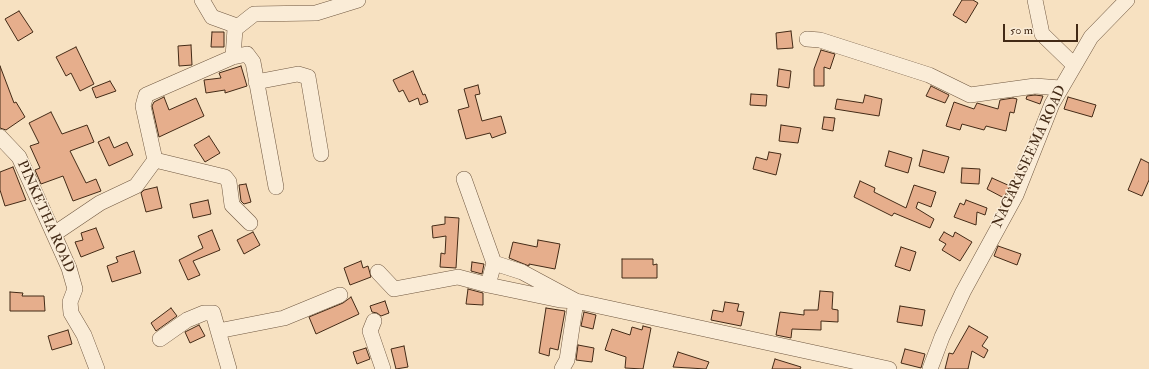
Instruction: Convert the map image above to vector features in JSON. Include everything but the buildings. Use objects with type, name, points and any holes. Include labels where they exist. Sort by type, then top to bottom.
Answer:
[{"type":"street","points":[[202,0],[212,17],[236,26]]},
{"type":"street","points":[[233,57],[236,26],[254,14],[316,13],[358,0]]},
{"type":"street","points":[[1035,0],[1042,34],[1074,65]]},
{"type":"street","name":"NAGARASEEMA ROAD","points":[[930,369],[942,337],[963,292],[1016,195],[1052,104],[1060,88],[1091,37],[1127,0]]},
{"type":"street","points":[[807,39],[820,40],[929,75],[970,95],[1034,86],[1060,88]]},
{"type":"street","points":[[54,234],[100,203],[136,186],[155,160],[144,106],[146,95],[233,57],[247,54],[253,62],[276,187]]},
{"type":"street","points":[[256,82],[298,74],[308,77],[321,154]]},
{"type":"street","name":"PINKETHA ROAD","points":[[0,137],[19,158],[69,268],[75,289],[70,302],[71,313],[84,335],[97,369]]},
{"type":"street","points":[[155,160],[225,177],[229,182],[232,205],[250,222]]},
{"type":"street","points":[[464,179],[494,263],[488,285]]},
{"type":"street","points":[[494,263],[522,272],[576,301]]},
{"type":"street","points":[[378,272],[394,289],[458,277],[488,285],[560,300],[576,301],[889,369]]},
{"type":"street","points":[[218,331],[284,318],[340,295]]},
{"type":"street","points":[[562,369],[567,360],[576,301]]},
{"type":"street","points":[[160,339],[187,320],[204,313],[213,313],[229,369]]},
{"type":"street","points":[[374,321],[370,331],[382,369]]}]
